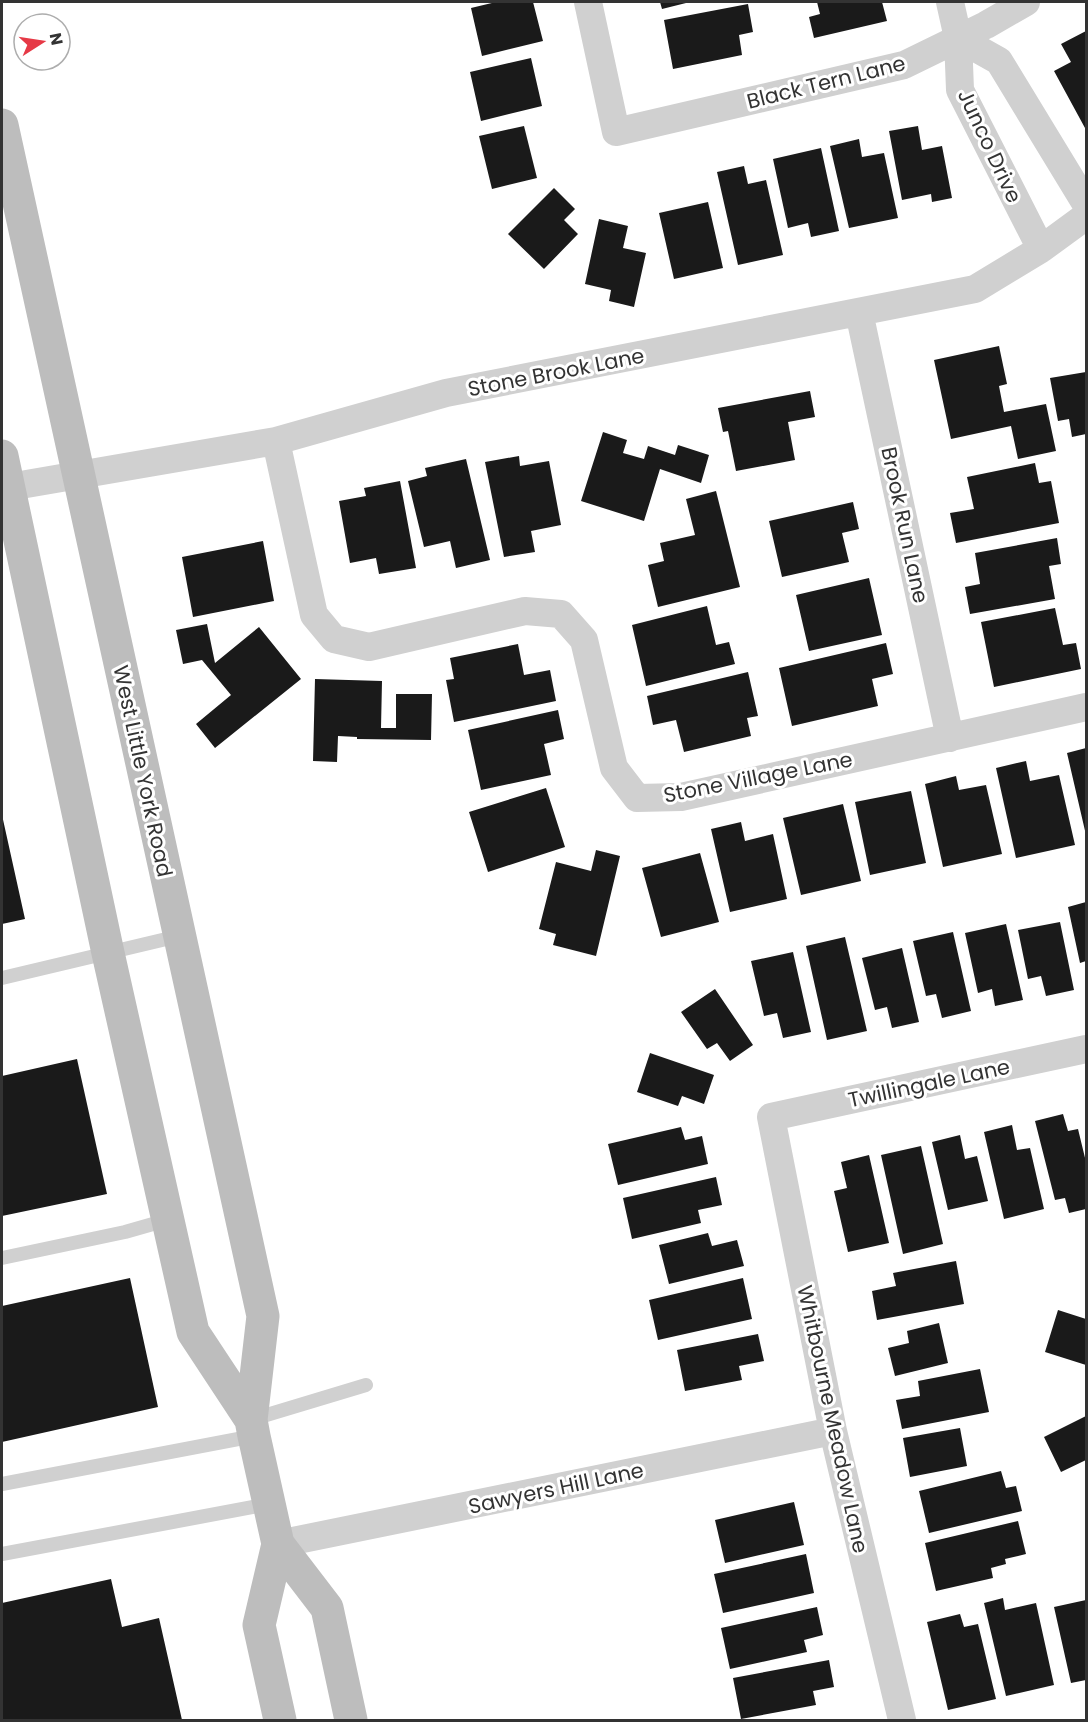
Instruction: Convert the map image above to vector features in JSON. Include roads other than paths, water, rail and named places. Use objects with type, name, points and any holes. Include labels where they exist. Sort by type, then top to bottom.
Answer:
[{"type":"main road","name":"West Little York Road","points":[[2,125],[262,1316],[252,1428],[278,1544],[327,1608],[351,1720]]},
{"type":"main road","name":"West Little York Road","points":[[2,456],[108,953],[193,1332],[252,1428]]},
{"type":"main road","name":"West Little York Road","points":[[278,1544],[259,1625],[280,1720]]},
{"type":"street","name":"Black Tern Lane","points":[[588,2],[616,132],[904,65],[986,25],[1026,2]]},
{"type":"street","name":"Junco Drive","points":[[950,2],[958,38],[960,90],[1041,249]]},
{"type":"street","points":[[958,38],[999,61],[1086,204]]},
{"type":"street","name":"Stone Brook Lane","points":[[9,487],[276,441],[446,393],[975,289],[1041,249],[1086,216]]},
{"type":"street","name":"Brook Run Lane","points":[[860,312],[950,738]]},
{"type":"street","name":"Stone Village Lane","points":[[276,441],[314,615],[334,639],[369,646],[525,611],[561,614],[584,639],[614,768],[638,798],[681,797],[1086,707]]},
{"type":"street","name":"Twillingale Lane","points":[[771,1117],[1086,1049]]},
{"type":"street","name":"Whitbourne Meadow Lane","points":[[771,1117],[833,1431],[902,1720]]},
{"type":"street","name":"Sawyers Hill Lane","points":[[278,1544],[833,1431]]},
{"type":"lane","points":[[2,978],[179,936]]},
{"type":"lane","points":[[2,1258],[125,1232],[167,1220]]},
{"type":"lane","points":[[2,1484],[252,1428],[366,1385]]},
{"type":"lane","points":[[2,1554],[269,1504]]}]
